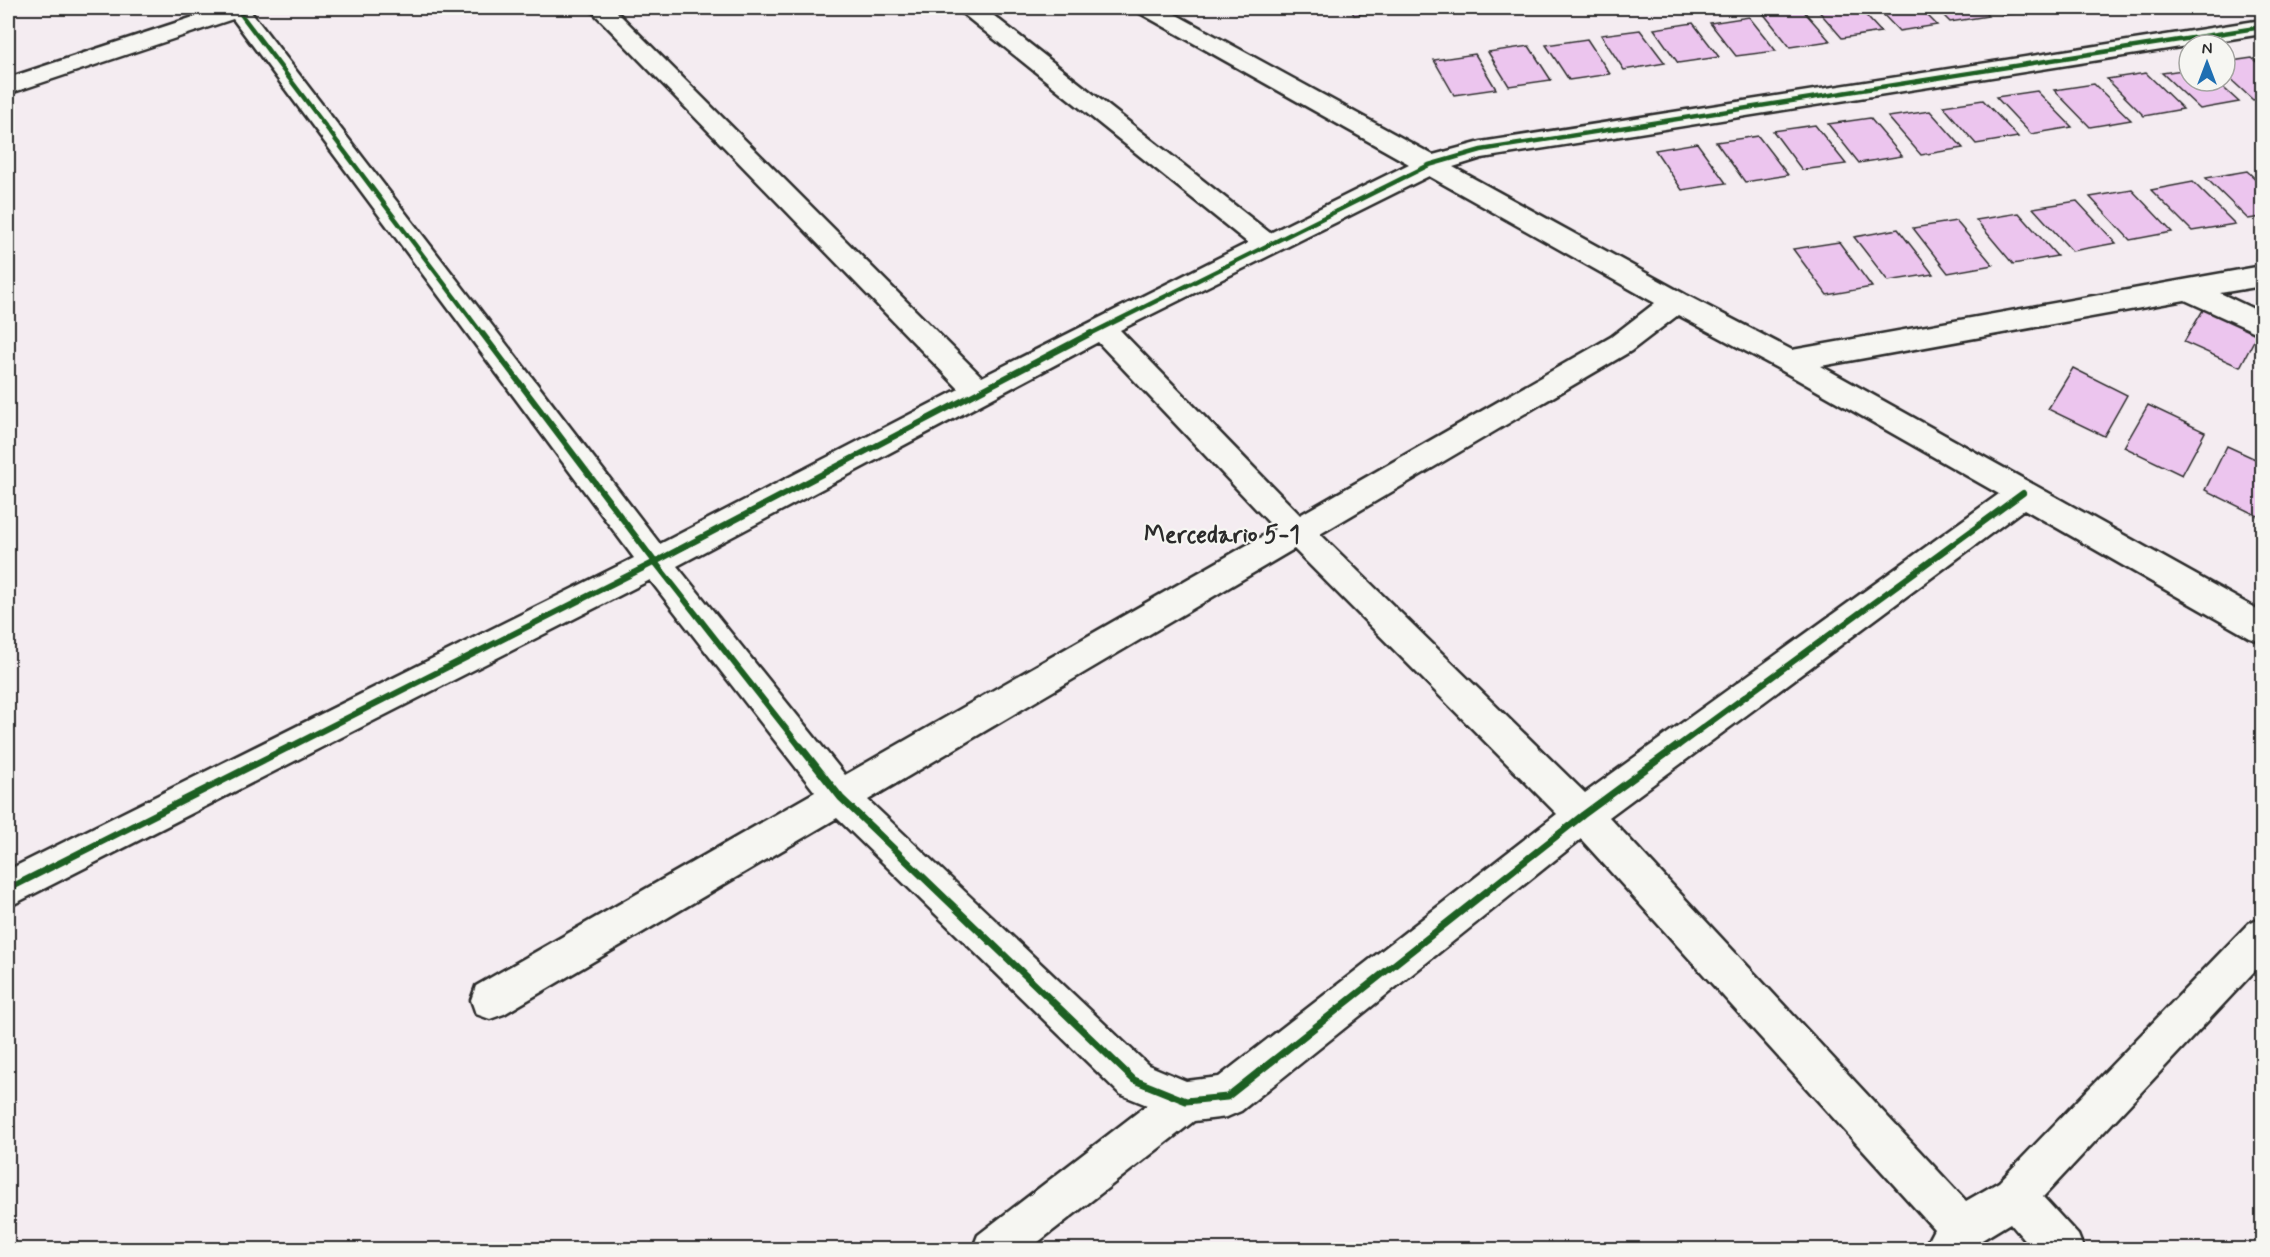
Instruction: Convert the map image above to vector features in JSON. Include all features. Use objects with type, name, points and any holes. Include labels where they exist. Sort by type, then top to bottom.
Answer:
[{"type":"street","points":[[8,86],[239,8],[655,562],[841,798],[1134,1080],[1186,1101],[1227,1097],[1583,814],[2023,493]]},
{"type":"street","points":[[600,8],[978,391]]},
{"type":"street","points":[[970,8],[1269,246]]},
{"type":"street","points":[[1148,8],[1676,302],[1789,361],[2262,628]]},
{"type":"street","points":[[8,889],[655,562],[1101,328],[1429,165],[1481,150],[2262,27]]},
{"type":"street","points":[[1789,361],[2262,276]]},
{"type":"street","points":[[2187,289],[2262,325]]},
{"type":"street","points":[[490,1000],[1621,344],[1676,302]]},
{"type":"street","points":[[1101,328],[1298,532],[1583,814],[1953,1239],[2014,1197],[2262,936]]},
{"type":"street","points":[[993,1250],[1186,1101]]},
{"type":"street","points":[[2014,1197],[2063,1250]]},
{"type":"building","points":[[1350,8],[1393,8],[1394,10],[1354,15]]},
{"type":"building","points":[[1801,8],[1830,41],[1790,47],[1763,13]]},
{"type":"building","points":[[1816,8],[1859,8],[1881,32],[1842,38]]},
{"type":"building","points":[[1877,8],[1920,8],[1937,25],[1899,31]]},
{"type":"building","points":[[1936,8],[1980,8],[1988,16],[1950,22]]},
{"type":"building","points":[[1996,8],[2039,8],[2042,10],[2003,15]]},
{"type":"building","points":[[1749,17],[1776,51],[1736,56],[1710,23]]},
{"type":"building","points":[[1693,23],[1719,57],[1678,63],[1654,29]]},
{"type":"building","points":[[1640,30],[1665,63],[1624,70],[1601,35]]},
{"type":"building","points":[[1587,39],[1610,74],[1569,80],[1546,45]]},
{"type":"building","points":[[1529,46],[1551,80],[1509,86],[1488,52]]},
{"type":"building","points":[[1475,54],[1496,89],[1454,95],[1434,60]]},
{"type":"building","points":[[2252,58],[2262,67],[2262,98],[2253,100],[2237,85],[2237,60]]},
{"type":"building","points":[[2177,71],[2177,87],[2162,73]]},
{"type":"building","points":[[2146,73],[2183,109],[2144,116],[2107,79]]},
{"type":"building","points":[[2094,84],[2131,120],[2090,127],[2054,90]]},
{"type":"building","points":[[2037,91],[2072,127],[2031,134],[1996,97]]},
{"type":"building","points":[[2183,93],[2229,93],[2239,102],[2200,109]]},
{"type":"building","points":[[1983,100],[2018,137],[1976,144],[1943,106]]},
{"type":"building","points":[[1930,111],[1963,148],[1921,155],[1888,117]]},
{"type":"building","points":[[1870,118],[1902,156],[1859,163],[1828,124]]},
{"type":"building","points":[[1815,125],[1846,164],[1802,170],[1773,131]]},
{"type":"building","points":[[1758,136],[1788,175],[1745,182],[1716,142]]},
{"type":"building","points":[[1697,143],[1726,183],[1682,190],[1655,150]]},
{"type":"building","points":[[2247,171],[2262,185],[2262,217],[2248,219],[2206,178]]},
{"type":"building","points":[[2193,182],[2235,224],[2192,231],[2151,190]]},
{"type":"building","points":[[2132,190],[2172,232],[2130,240],[2090,197]]},
{"type":"building","points":[[2077,201],[2116,243],[2072,251],[2033,208]]},
{"type":"building","points":[[2019,213],[2057,256],[2013,264],[1976,220]]},
{"type":"building","points":[[1956,221],[1993,265],[1948,273],[1913,228]]},
{"type":"building","points":[[1898,229],[1933,274],[1888,281],[1854,237]]},
{"type":"building","points":[[1839,242],[1872,287],[1827,295],[1793,249]]},
{"type":"building","points":[[2206,305],[2260,329],[2240,367],[2184,342]]},
{"type":"building","points":[[2073,368],[2127,395],[2104,436],[2048,409]]},
{"type":"building","points":[[2148,405],[2205,432],[2182,475],[2124,447]]},
{"type":"building","points":[[2227,446],[2262,462],[2262,518],[2205,490]]},
{"type":"cycle path","points":[[237,9],[655,562],[841,798],[1134,1080],[1186,1101],[1227,1097],[1583,815],[2023,493]]},
{"type":"cycle path","points":[[8,889],[655,562],[1101,328],[1429,165],[1481,150],[2262,27]]},
{"type":"district","name":"Mercedario 5-1","points":[[1222,534]]}]
